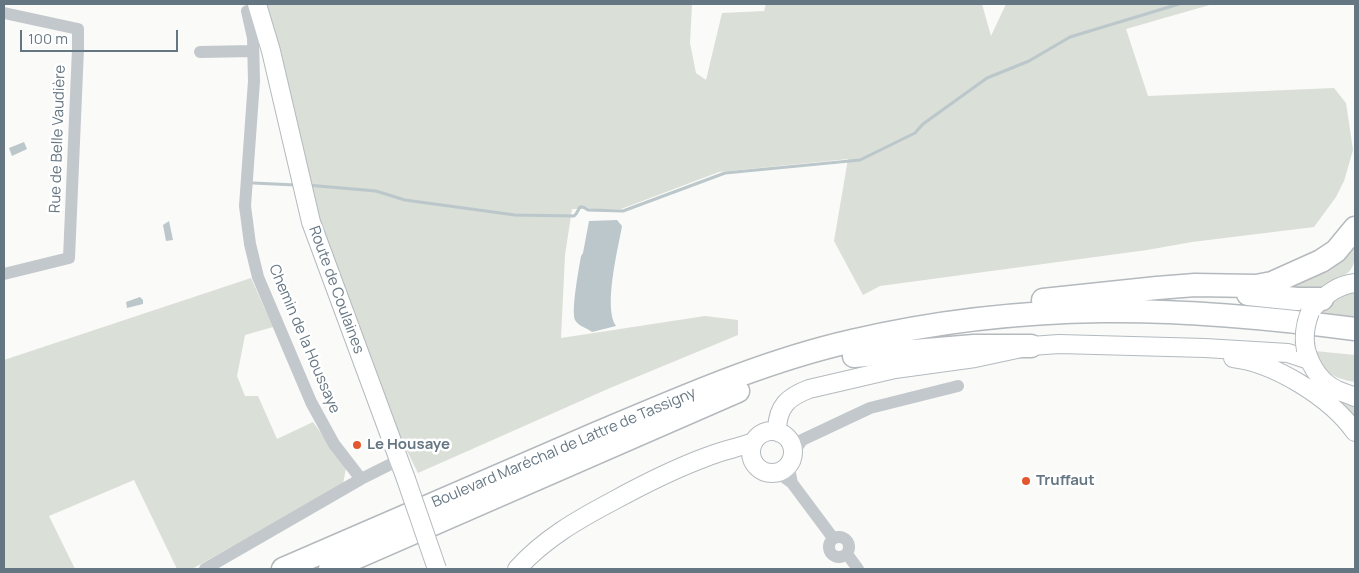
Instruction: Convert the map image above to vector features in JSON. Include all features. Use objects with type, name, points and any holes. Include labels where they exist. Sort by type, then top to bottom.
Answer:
[{"type":"highway","points":[[853,349],[859,331],[910,319],[981,307],[1195,285],[1256,286],[1272,283],[1321,261],[1336,251],[1355,228]]},
{"type":"highway","points":[[1176,287],[1297,299],[1316,305]]},
{"type":"highway","points":[[853,349],[916,328],[1035,314],[1103,311],[1196,313],[1355,329]]},
{"type":"highway","points":[[853,349],[1037,327],[1102,325],[1205,328],[1355,343]]},
{"type":"highway","points":[[853,349],[1030,346]]},
{"type":"highway","name":"Boulevard Maréchal de Lattre de Tassigny","points":[[283,569],[477,484],[716,384],[796,356],[853,349]]},
{"type":"highway","name":"Boulevard Maréchal de Lattre de Tassigny","points":[[330,569],[736,392],[802,371],[853,349]]},
{"type":"street","name":"Chemin de la Houssaye","points":[[252,7],[254,80],[245,206],[250,244],[258,277],[311,402],[334,444],[361,479]]},
{"type":"street","name":"Route de Coulaines","points":[[252,7],[271,51],[311,222],[406,479],[436,569]]},
{"type":"street","name":"Rue de Belle Vaudière","points":[[4,14],[78,29],[78,49],[69,258],[4,274]]},
{"type":"street","points":[[200,52],[253,51]]},
{"type":"street","points":[[1354,396],[1336,390],[1322,380],[1308,355],[1304,338],[1306,322],[1316,305],[1334,289],[1351,283],[1355,268]]},
{"type":"street","points":[[858,569],[847,554],[850,548],[848,541],[843,537],[833,538],[792,483],[788,450],[777,429],[780,410],[798,393],[895,369],[975,358],[1030,346],[1070,344],[1205,348],[1308,355]]},
{"type":"street","points":[[1205,348],[1221,356],[1245,359],[1266,366],[1288,378],[1329,405],[1340,414],[1355,432]]},
{"type":"street","points":[[753,451],[761,470],[767,472],[788,450],[870,408],[958,386]]},
{"type":"street","points":[[753,451],[763,433],[773,431],[788,450]]},
{"type":"street","points":[[517,569],[543,544],[563,529],[640,486],[710,455],[735,449],[753,451]]},
{"type":"street","points":[[205,569],[361,479],[399,460]]},
{"type":"shaded area","points":[[265,4],[692,4],[690,43],[696,73],[706,80],[722,13],[764,11],[766,4],[982,4],[991,36],[1006,4],[1213,4],[1126,29],[1148,96],[1334,88],[1346,103],[1353,150],[1344,181],[1336,197],[1314,227],[1192,242],[1147,250],[880,286],[863,295],[834,241],[848,159],[719,172],[621,209],[572,209],[565,255],[561,338],[705,316],[738,320],[738,335],[610,388],[418,473],[389,415],[322,231]]},
{"type":"shaded area","points":[[24,142],[27,149],[12,156],[9,148]]},
{"type":"shaded area","points":[[617,220],[622,226],[611,293],[612,317],[616,326],[592,332],[578,324],[574,315],[581,256],[589,221]]},
{"type":"shaded area","points":[[169,221],[173,240],[166,241],[163,225]]},
{"type":"shaded area","points":[[1352,246],[1355,248],[1353,264],[1348,273],[1343,276],[1310,293],[1301,294],[1282,284]]},
{"type":"shaded area","points":[[251,278],[273,327],[245,335],[237,376],[245,396],[258,396],[277,439],[313,422],[346,468],[343,484],[192,569],[177,569],[134,480],[49,516],[75,569],[4,569],[4,360]]},
{"type":"shaded area","points":[[1355,291],[1355,317],[1320,313],[1335,298]]},
{"type":"shaded area","points":[[140,297],[143,300],[143,304],[127,308],[126,302]]},
{"type":"shaded area","points":[[1315,351],[1355,355],[1355,382],[1340,379],[1330,373],[1322,365]]},
{"type":"shaded area","points":[[1328,392],[1355,397],[1355,429]]},
{"type":"waterway","points":[[307,185],[376,191],[405,200],[515,215],[574,216],[580,207],[588,210],[623,211],[725,173],[860,160],[915,133],[923,124],[987,78],[1029,61],[1070,37],[1179,4]]},
{"type":"waterway","points":[[253,183],[296,185]]},
{"type":"place","name":"Le Housaye","points":[[357,445]]},
{"type":"place","name":"Truffaut","points":[[1026,481]]}]
